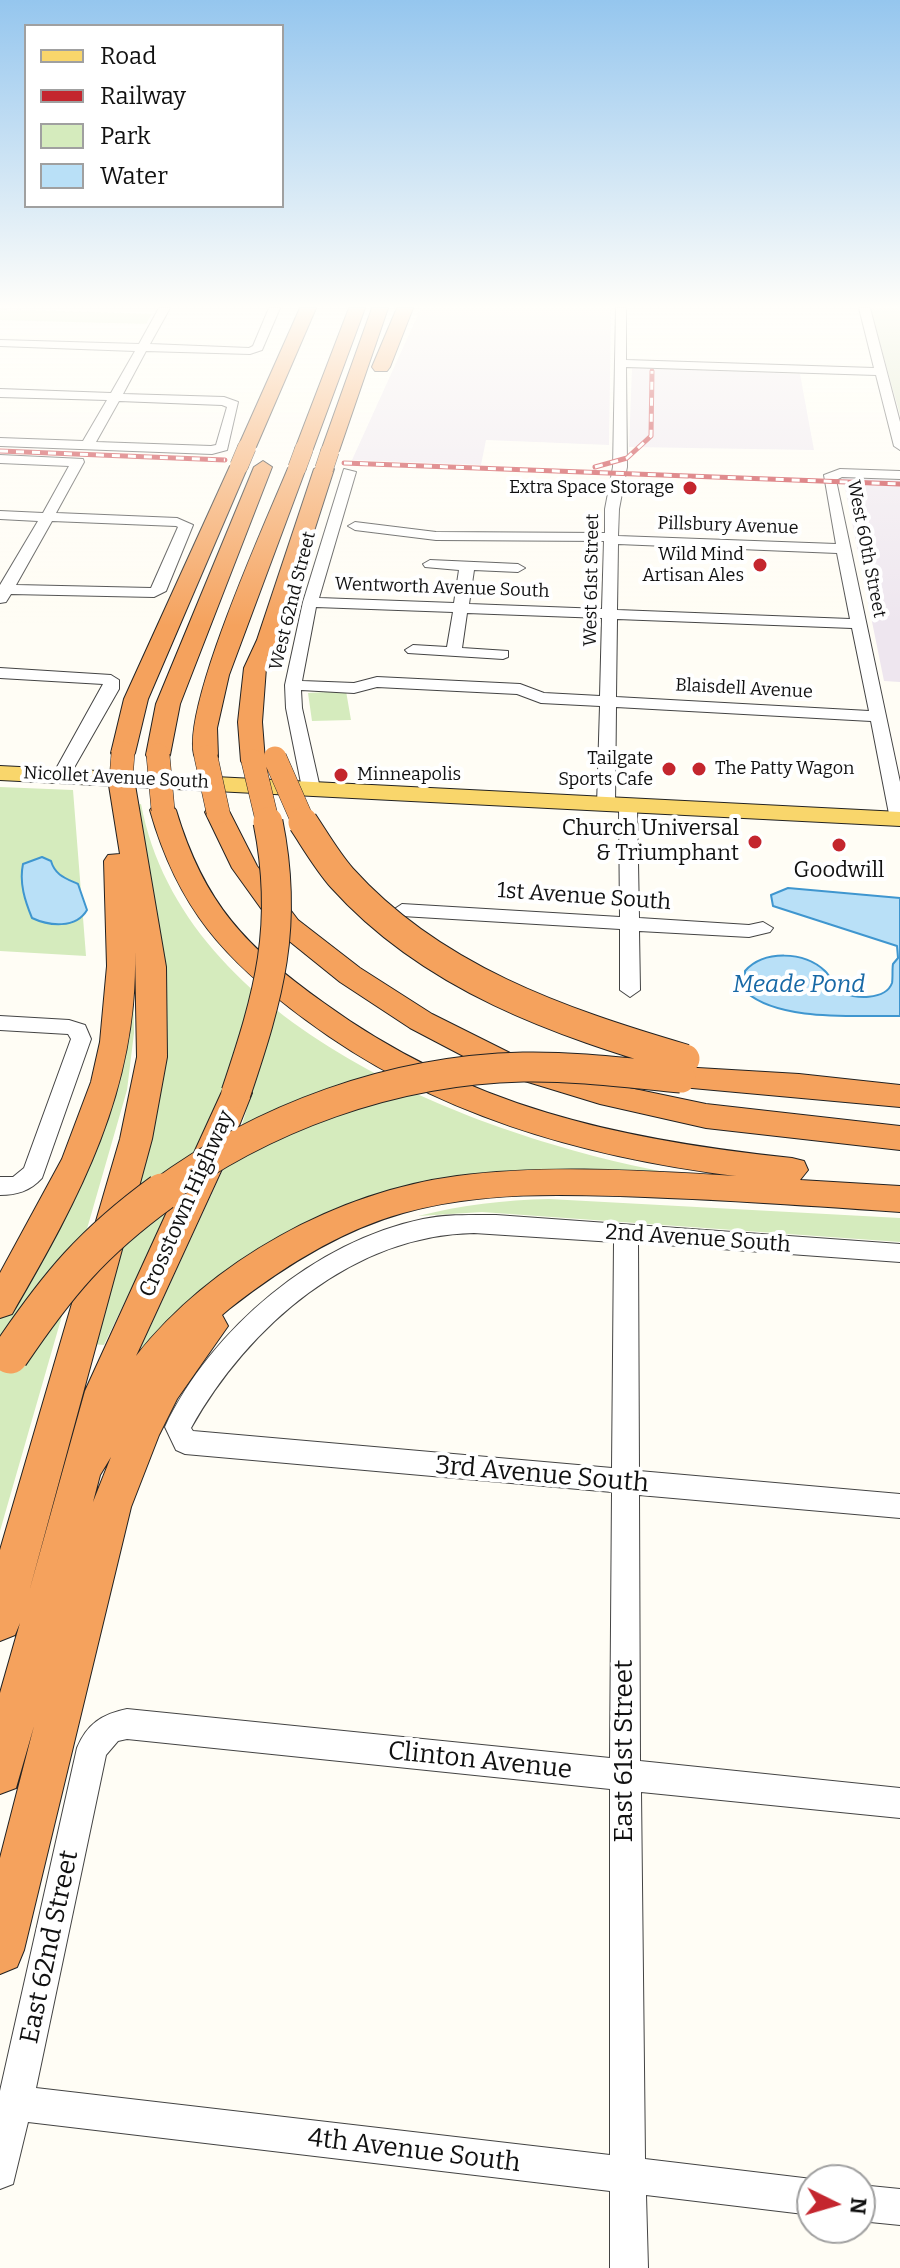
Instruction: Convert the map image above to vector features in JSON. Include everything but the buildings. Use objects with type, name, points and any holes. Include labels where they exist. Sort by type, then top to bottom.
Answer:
[{"type":"highway","points":[[0,1304],[42,1233],[75,1166],[110,1065],[120,1003],[123,753],[136,699],[227,492],[247,414]]},
{"type":"highway","points":[[235,455],[255,414]]},
{"type":"highway","points":[[317,414],[217,675],[205,728],[206,757],[218,812],[245,868],[288,926],[350,975],[421,1021],[503,1063],[600,1093],[706,1116],[900,1138]]},
{"type":"highway","name":"Crosstown Highway","points":[[0,1772],[93,1420],[119,1352],[221,1138],[268,985],[277,935],[273,849],[264,759],[250,694],[255,668],[268,640],[343,414]]},
{"type":"highway","points":[[330,452],[353,414]]},
{"type":"highway","points":[[267,458],[168,704],[158,755],[163,810],[173,847],[193,887],[241,952],[300,1001],[369,1049],[454,1093],[507,1114],[611,1143],[722,1164],[900,1180]]},
{"type":"highway","points":[[264,759],[317,847],[358,896],[401,935],[467,978],[531,1009],[683,1068]]},
{"type":"highway","points":[[0,1621],[136,1139],[152,1057],[152,967],[121,796]]},
{"type":"highway","points":[[3,1366],[44,1305],[85,1255],[154,1196],[245,1137],[308,1109],[457,1071],[520,1067],[683,1068],[900,1096]]},
{"type":"highway","points":[[81,1472],[140,1380],[165,1348],[210,1303],[268,1259],[325,1231],[400,1201],[483,1186],[571,1182],[723,1187],[900,1199]]},
{"type":"highway","points":[[0,1950],[111,1507],[136,1438],[168,1383],[206,1331],[258,1280],[325,1231]]},
{"type":"main road","name":"Nicollet Avenue South","points":[[0,773],[900,819]]},
{"type":"street","points":[[87,446],[105,414]]},
{"type":"street","points":[[0,442],[212,450],[235,455],[234,414]]},
{"type":"street","name":"West 61st Street","points":[[617,806],[608,703],[612,505],[620,467],[621,414]]},
{"type":"street","points":[[897,422],[900,446]]},
{"type":"street","points":[[0,459],[78,462],[2,593]]},
{"type":"street","name":"West 62nd Street","points":[[311,788],[294,708],[293,685],[310,602],[349,472]]},
{"type":"street","name":"West 60th Street","points":[[900,475],[833,474],[829,478],[900,819]]},
{"type":"street","points":[[0,515],[177,522],[186,525],[161,588],[154,593],[2,593]]},
{"type":"street","name":"Pillsbury Avenue","points":[[355,526],[382,527],[409,534],[539,539],[560,535],[843,549]]},
{"type":"street","points":[[430,564],[518,568]]},
{"type":"street","points":[[454,652],[467,566]]},
{"type":"street","name":"Wentworth Avenue South","points":[[310,602],[860,624]]},
{"type":"street","points":[[413,650],[503,654]]},
{"type":"street","points":[[0,673],[111,680],[111,689],[61,776]]},
{"type":"street","name":"Blaisdell Avenue","points":[[293,685],[354,688],[377,682],[520,689],[541,698],[878,716]]},
{"type":"street","points":[[617,806],[629,924],[630,990]]},
{"type":"street","name":"1st Avenue South","points":[[402,910],[445,918],[749,931],[763,928]]},
{"type":"street","points":[[0,1023],[69,1027],[78,1030],[81,1039],[34,1172],[25,1182],[6,1187]]},
{"type":"street","name":"2nd Avenue South","points":[[185,1442],[178,1427],[195,1394],[229,1347],[280,1301],[325,1268],[409,1231],[449,1224],[496,1224],[900,1253]]},
{"type":"street","name":"East 61st Street","points":[[626,1234],[625,1776],[629,2268]]},
{"type":"street","name":"3rd Avenue South","points":[[185,1442],[900,1506]]},
{"type":"street","name":"Clinton Avenue","points":[[109,1728],[127,1724],[900,1803]]},
{"type":"street","name":"East 62nd Street","points":[[0,2171],[92,1748],[109,1728]]},
{"type":"street","name":"4th Avenue South","points":[[16,2103],[796,2195]]},
{"type":"street","points":[[876,2205],[900,2207]]},
{"type":"shaded area","points":[[373,414],[609,414],[609,445],[486,440],[481,465],[352,460]]},
{"type":"shaded area","points":[[630,414],[807,414],[814,450],[629,447]]},
{"type":"shaded area","points":[[843,478],[900,480],[900,682],[884,681]]},
{"type":"green space","points":[[346,691],[351,720],[312,721],[308,693]]},
{"type":"green space","points":[[0,787],[73,790],[86,956],[0,951]]},
{"type":"green space","points":[[141,804],[168,882],[214,951],[275,1009],[348,1058],[428,1099],[511,1131],[593,1156],[670,1173],[394,1191],[135,1360],[239,1135],[250,1098],[221,1093],[204,1137],[104,1345],[92,1344],[148,1127],[133,806]]},
{"type":"green space","points":[[133,972],[134,1033],[127,1090],[0,1531],[0,1317],[48,1236]]},
{"type":"green space","points":[[549,1199],[900,1218],[900,1242],[482,1212],[418,1216],[483,1204]]},
{"type":"water","points":[[42,857],[51,861],[61,876],[78,884],[87,910],[76,920],[54,924],[32,918],[23,892],[23,864]]},
{"type":"water","name":"Meade Pond","points":[[788,888],[900,898],[900,1016],[798,1013],[761,1002],[746,992],[745,971],[773,956],[795,957],[816,964],[839,989],[853,996],[869,997],[883,993],[892,983],[893,964],[898,958],[897,946],[773,906],[771,895]]},
{"type":"railway","points":[[595,467],[627,458],[651,436],[651,414]]},
{"type":"railway","points":[[0,451],[225,460]]},
{"type":"railway","points":[[344,463],[900,484]]},
{"type":"place","name":"Extra Space Storage","points":[[690,488]]},
{"type":"place","name":"Wild Mind Artisan Ales","points":[[760,565]]},
{"type":"place","name":"Tailgate Sports Cafe","points":[[669,769]]},
{"type":"place","name":"The Patty Wagon","points":[[699,769]]},
{"type":"place","name":"Minneapolis","points":[[341,775]]},
{"type":"place","name":"Church Universal & Triumphant","points":[[755,842]]},
{"type":"place","name":"Goodwill","points":[[839,845]]}]
